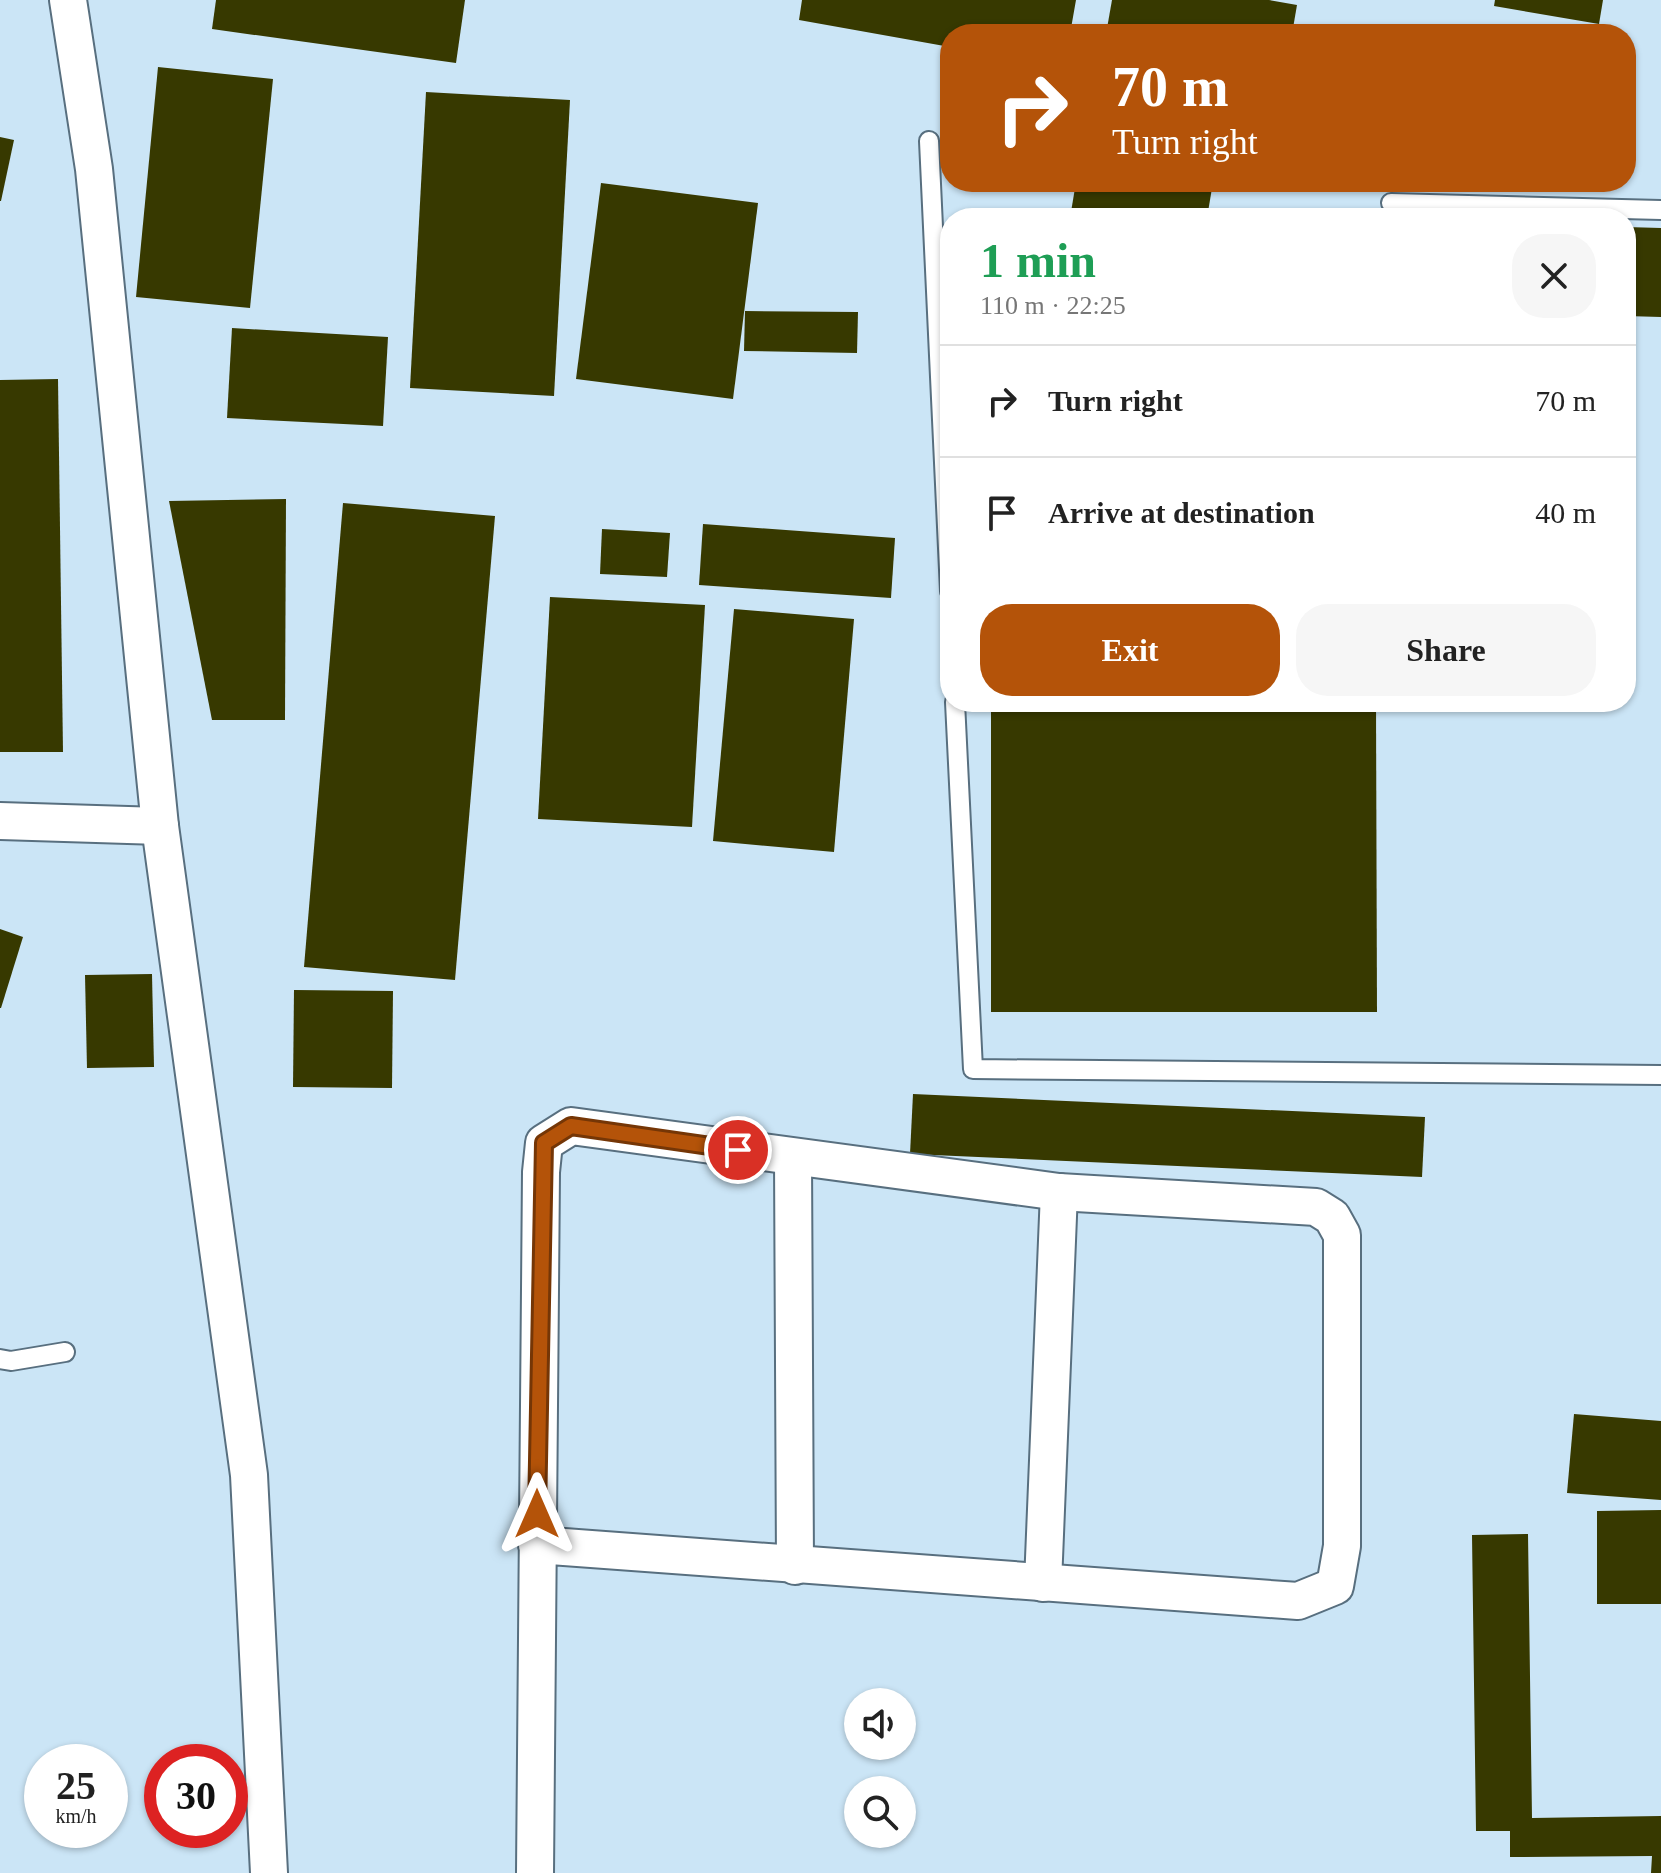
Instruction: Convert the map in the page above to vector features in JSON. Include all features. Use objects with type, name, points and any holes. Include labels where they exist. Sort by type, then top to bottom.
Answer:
[{"type":"street","points":[[68,0],[94,169],[160,826],[249,1475],[269,1873]]},
{"type":"street","points":[[0,821],[160,826]]},
{"type":"street","points":[[535,1873],[537,1545],[544,1143],[571,1126],[1059,1192],[1316,1207],[1332,1217],[1342,1235],[1342,1546],[1335,1586],[1298,1601],[537,1545]]},
{"type":"street","points":[[793,1158],[795,1566]]},
{"type":"street","points":[[1043,1583],[1059,1192]]},
{"type":"lane","points":[[929,141],[940,377]]},
{"type":"lane","points":[[1391,203],[1584,208]]},
{"type":"lane","points":[[1636,209],[1661,210]]},
{"type":"lane","points":[[955,712],[973,1069],[1661,1075]]},
{"type":"lane","points":[[0,1359],[11,1361],[65,1352]]},
{"type":"building","points":[[216,0],[465,0],[456,63],[212,29]]},
{"type":"building","points":[[802,0],[1076,0],[1072,24],[940,24],[940,45],[799,20]]},
{"type":"building","points":[[1112,0],[1269,0],[1297,5],[1294,24],[1108,24]]},
{"type":"building","points":[[1495,0],[1603,0],[1599,24],[1494,6]]},
{"type":"building","points":[[158,67],[273,79],[250,308],[136,297]]},
{"type":"building","points":[[426,92],[570,100],[554,396],[410,388]]},
{"type":"building","points":[[0,137],[14,140],[1,201],[0,201]]},
{"type":"building","points":[[601,183],[758,203],[733,399],[576,379]]},
{"type":"building","points":[[1074,192],[1211,192],[1209,208],[1072,208]]},
{"type":"building","points":[[1636,227],[1661,228],[1661,317],[1636,316]]},
{"type":"building","points":[[745,311],[858,312],[857,353],[744,351]]},
{"type":"building","points":[[232,328],[388,337],[383,426],[227,418]]},
{"type":"building","points":[[58,379],[63,752],[0,752],[0,380]]},
{"type":"building","points":[[286,499],[285,720],[212,720],[169,501]]},
{"type":"building","points":[[343,503],[495,516],[455,980],[304,967]]},
{"type":"building","points":[[703,524],[895,538],[891,598],[699,585]]},
{"type":"building","points":[[602,529],[670,533],[667,577],[600,574]]},
{"type":"building","points":[[550,597],[705,605],[692,827],[538,819]]},
{"type":"building","points":[[734,609],[854,619],[834,852],[713,841]]},
{"type":"building","points":[[991,712],[1376,712],[1377,1012],[991,1012]]},
{"type":"building","points":[[0,929],[23,937],[1,1008],[0,1008]]},
{"type":"building","points":[[152,974],[154,1067],[87,1068],[85,975]]},
{"type":"building","points":[[294,990],[393,991],[392,1088],[293,1087]]},
{"type":"building","points":[[913,1094],[1425,1117],[1422,1177],[910,1154]]},
{"type":"building","points":[[1574,1414],[1661,1421],[1661,1500],[1567,1493]]},
{"type":"building","points":[[1661,1510],[1661,1604],[1597,1604],[1597,1511]]},
{"type":"building","points":[[1528,1534],[1532,1818],[1661,1816],[1661,1873],[1651,1873],[1652,1856],[1510,1857],[1510,1831],[1476,1831],[1472,1535]]},
{"type":"route","points":[[537,1514],[541,1172],[544,1143],[571,1126],[738,1150]]}]
